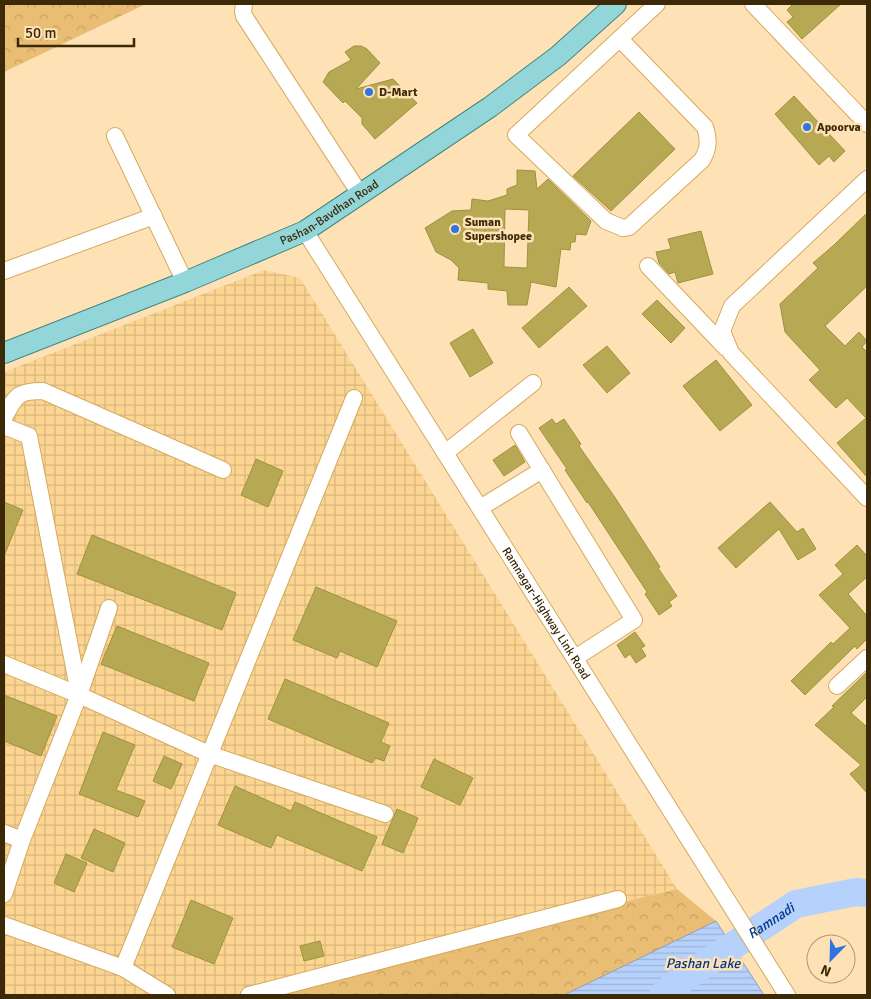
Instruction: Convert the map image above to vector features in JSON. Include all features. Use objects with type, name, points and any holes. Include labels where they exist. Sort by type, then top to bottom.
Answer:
[{"type":"main road","name":"Pashan-Bavdhan Road","points":[[4,353],[185,282],[305,231],[490,107],[558,56],[616,4]]},
{"type":"street","points":[[244,4],[242,11],[244,16],[360,194]]},
{"type":"street","points":[[620,39],[705,127],[709,138],[708,150],[702,160],[629,227],[623,228],[606,221],[516,135],[657,4]]},
{"type":"street","points":[[753,4],[867,124]]},
{"type":"street","points":[[115,136],[185,282]]},
{"type":"street","points":[[731,353],[722,331],[732,306],[867,179]]},
{"type":"street","points":[[4,271],[154,216]]},
{"type":"street","name":"Ramnagar-Highway Link Road","points":[[305,231],[786,994]]},
{"type":"street","points":[[648,266],[867,498]]},
{"type":"street","points":[[445,453],[533,383]]},
{"type":"street","points":[[4,418],[15,397],[27,391],[43,391],[223,470]]},
{"type":"street","points":[[123,968],[354,398]]},
{"type":"street","points":[[4,426],[30,436],[79,695]]},
{"type":"street","points":[[519,433],[634,620],[575,658]]},
{"type":"street","points":[[480,508],[542,470]]},
{"type":"street","points":[[4,894],[22,840],[79,695],[109,608]]},
{"type":"street","points":[[837,686],[867,658]]},
{"type":"street","points":[[4,664],[79,695],[209,754],[384,814]]},
{"type":"street","points":[[4,833],[22,840]]},
{"type":"street","points":[[249,995],[618,899]]},
{"type":"street","points":[[4,925],[123,968],[167,995]]},
{"type":"shaded area","points":[[264,270],[300,278],[677,889],[241,995],[4,995],[4,372]]},
{"type":"green space","points":[[4,4],[146,4],[4,72]]},
{"type":"green space","points":[[677,889],[716,921],[564,995],[241,995]]},
{"type":"water","name":"Pashan Lake","points":[[716,921],[764,995],[564,995]]},
{"type":"building","points":[[793,4],[841,4],[802,39],[787,22],[793,17],[787,10]]},
{"type":"building","name":"D-Mart","points":[[354,46],[361,46],[367,49],[380,63],[356,89],[393,79],[417,103],[375,139],[362,124],[362,118],[345,101],[343,103],[323,82],[329,72],[351,60],[345,52]]},
{"type":"building","name":"Apoorva","points":[[794,96],[845,151],[834,162],[829,156],[819,165],[775,114]]},
{"type":"building","points":[[639,112],[675,149],[611,211],[573,176]]},
{"type":"building","points":[[517,170],[535,171],[537,189],[548,179],[591,221],[586,235],[576,234],[575,242],[571,242],[570,250],[561,249],[556,287],[531,282],[527,305],[508,305],[507,291],[488,289],[488,283],[458,280],[459,268],[451,260],[436,252],[425,228],[452,211],[471,210],[472,199],[488,201],[507,195],[507,189],[517,185]],"holes":[[[505,209],[529,210],[527,268],[504,267]]]},
{"type":"building","points":[[867,213],[867,286],[825,326],[845,346],[859,332],[867,341],[862,347],[867,352],[867,477],[837,443],[866,418],[847,398],[836,408],[809,380],[820,370],[785,332],[780,304],[818,268],[813,263]]},
{"type":"building","points":[[701,231],[713,274],[678,283],[675,272],[669,274],[659,263],[656,252],[671,249],[668,239]]},
{"type":"building","points":[[569,287],[587,306],[539,348],[522,328]]},
{"type":"building","points":[[657,300],[685,328],[671,343],[642,314]]},
{"type":"building","points":[[473,329],[493,363],[470,377],[450,343]]},
{"type":"building","points":[[607,346],[630,373],[607,393],[583,365]]},
{"type":"building","points":[[716,360],[752,405],[720,431],[683,386]]},
{"type":"building","points":[[552,419],[556,424],[564,419],[581,444],[579,446],[616,499],[677,596],[669,602],[672,606],[659,615],[645,594],[647,592],[539,428]]},
{"type":"building","points":[[515,445],[525,462],[504,476],[493,460]]},
{"type":"building","points":[[256,459],[283,471],[268,507],[241,495]]},
{"type":"building","points":[[4,502],[23,510],[4,556]]},
{"type":"building","points":[[770,502],[797,532],[803,528],[816,549],[798,560],[779,529],[736,568],[718,548]]},
{"type":"building","points":[[92,535],[236,593],[222,630],[77,574]]},
{"type":"building","points":[[857,545],[867,556],[867,577],[848,594],[867,616],[867,639],[857,649],[855,646],[805,695],[791,681],[831,642],[833,644],[850,628],[819,595],[843,574],[835,565]]},
{"type":"building","points":[[316,587],[397,621],[377,667],[340,651],[337,658],[293,640]]},
{"type":"building","points":[[117,626],[209,663],[194,701],[101,664]]},
{"type":"building","points":[[635,632],[645,646],[641,648],[646,656],[636,663],[630,654],[625,658],[617,645]]},
{"type":"building","points":[[867,672],[867,697],[851,713],[867,727],[867,793],[850,774],[861,765],[815,725]]},
{"type":"building","points":[[285,679],[389,723],[381,742],[390,746],[384,761],[375,758],[372,763],[268,719]]},
{"type":"building","points":[[4,695],[57,716],[41,756],[4,741]]},
{"type":"building","points":[[103,732],[135,745],[116,790],[145,801],[138,817],[79,794]]},
{"type":"building","points":[[164,756],[182,764],[171,789],[153,781]]},
{"type":"building","points":[[434,759],[473,778],[460,805],[421,787]]},
{"type":"building","points":[[235,786],[291,811],[295,802],[377,837],[362,871],[277,835],[271,848],[218,825]]},
{"type":"building","points":[[397,809],[418,818],[403,853],[382,844]]},
{"type":"building","points":[[94,829],[125,843],[113,872],[81,858]]},
{"type":"building","points":[[66,854],[87,863],[74,892],[54,883]]},
{"type":"building","points":[[191,900],[233,918],[214,964],[172,947]]},
{"type":"building","points":[[320,941],[324,956],[304,961],[300,946]]},
{"type":"waterway","name":"Ramnadi","points":[[663,995],[684,978],[796,904],[856,892],[867,893]]},
{"type":"place","name":"D-Mart","points":[[369,92]]},
{"type":"place","name":"Apoorva","points":[[807,127]]},
{"type":"place","name":"Suman Supershopee","points":[[455,229]]}]
